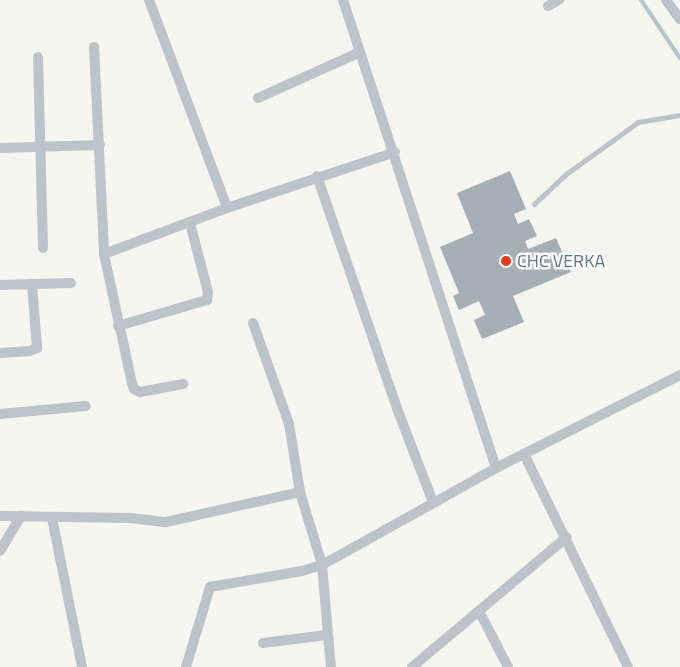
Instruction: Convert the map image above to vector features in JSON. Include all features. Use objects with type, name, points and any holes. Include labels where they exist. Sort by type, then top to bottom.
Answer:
[{"type":"street","points":[[149,0],[227,208]]},
{"type":"street","points":[[343,0],[358,53],[395,152],[496,468]]},
{"type":"street","points":[[548,6],[559,0]]},
{"type":"street","points":[[666,0],[680,19]]},
{"type":"street","points":[[94,47],[104,254],[118,326],[134,389],[140,392],[183,384]]},
{"type":"street","points":[[258,98],[358,53]]},
{"type":"street","points":[[38,57],[42,146],[43,248]]},
{"type":"street","points":[[0,148],[100,145]]},
{"type":"street","points":[[104,254],[317,176],[395,152]]},
{"type":"street","points":[[317,176],[433,502]]},
{"type":"street","points":[[118,326],[207,300],[208,292],[190,223]]},
{"type":"street","points":[[0,286],[71,282]]},
{"type":"street","points":[[0,353],[30,351],[37,348],[32,284]]},
{"type":"street","points":[[253,323],[289,424],[300,492],[322,565],[326,636],[331,667]]},
{"type":"street","points":[[186,667],[210,587],[302,571],[322,565],[496,468],[680,375]]},
{"type":"street","points":[[0,414],[86,406]]},
{"type":"street","points":[[524,454],[567,538],[628,667]]},
{"type":"street","points":[[0,516],[166,522],[300,492]]},
{"type":"street","points":[[0,551],[21,516]]},
{"type":"street","points":[[52,518],[82,667]]},
{"type":"street","points":[[416,666],[567,538]]},
{"type":"street","points":[[479,611],[508,667]]},
{"type":"street","points":[[263,643],[326,636]]},
{"type":"lane","points":[[534,204],[566,174],[627,129],[648,119],[680,115]]},
{"type":"building","name":"CHC VERKA","points":[[510,171],[526,209],[514,214],[518,224],[529,219],[537,236],[525,241],[528,249],[556,238],[571,272],[513,296],[524,322],[482,339],[474,320],[485,315],[479,301],[459,310],[453,296],[459,293],[440,247],[473,233],[457,193]]},
{"type":"waterway","points":[[641,0],[680,58]]},
{"type":"place","name":"CHC VERKA","points":[[506,261]]}]
